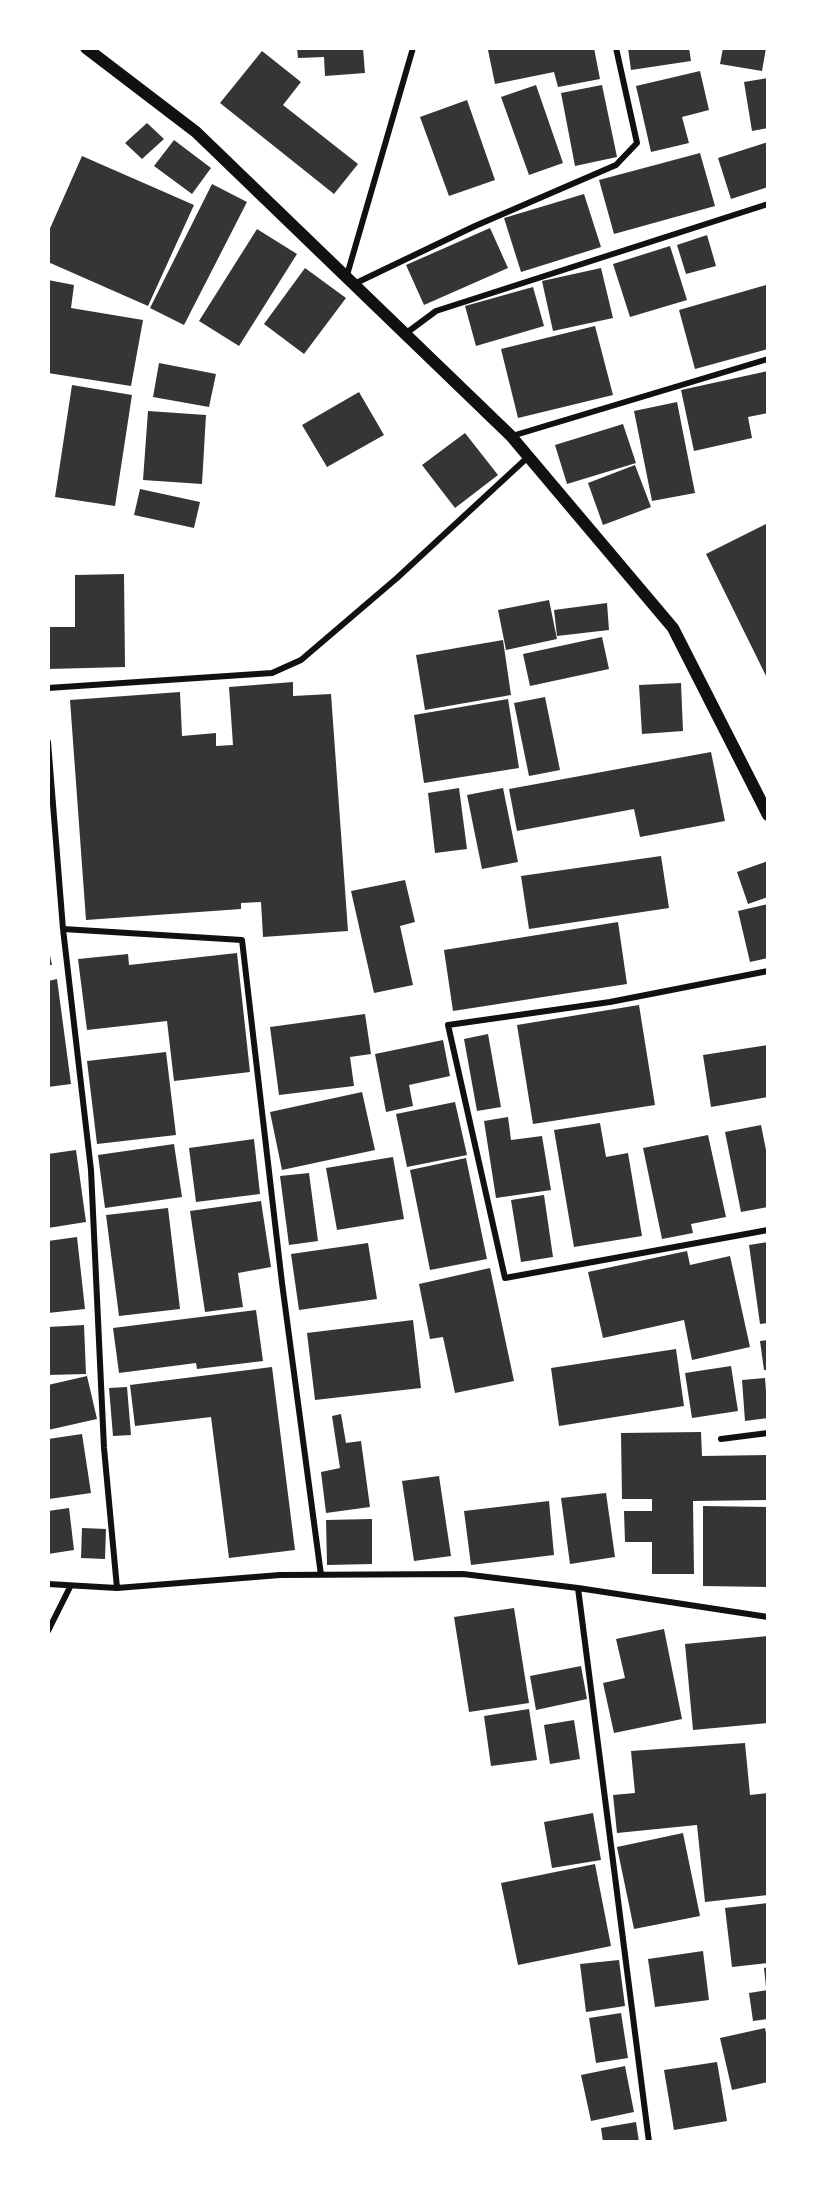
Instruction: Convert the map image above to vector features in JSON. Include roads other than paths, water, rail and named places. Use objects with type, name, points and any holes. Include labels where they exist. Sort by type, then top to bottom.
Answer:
[{"type":"main road","points":[[86,48],[196,132],[511,436],[673,628],[768,815]]},
{"type":"street","points":[[350,280],[413,48]]},
{"type":"street","points":[[350,280],[616,165],[637,143],[616,48]]},
{"type":"street","points":[[405,334],[436,311],[768,204]]},
{"type":"street","points":[[511,436],[768,359]]},
{"type":"street","points":[[48,688],[272,673],[301,660],[397,578],[528,457]]},
{"type":"street","points":[[48,742],[63,929],[91,1170],[104,1448],[117,1588]]},
{"type":"street","points":[[63,929],[242,940],[282,1283],[321,1575]]},
{"type":"street","points":[[768,971],[610,1002],[448,1024],[505,1278],[768,1230]]},
{"type":"street","points":[[722,1439],[768,1433]]},
{"type":"street","points":[[48,1584],[117,1588],[279,1575],[463,1574],[578,1588],[768,1617]]},
{"type":"street","points":[[48,1631],[70,1587]]},
{"type":"street","points":[[578,1588],[649,2142]]}]
